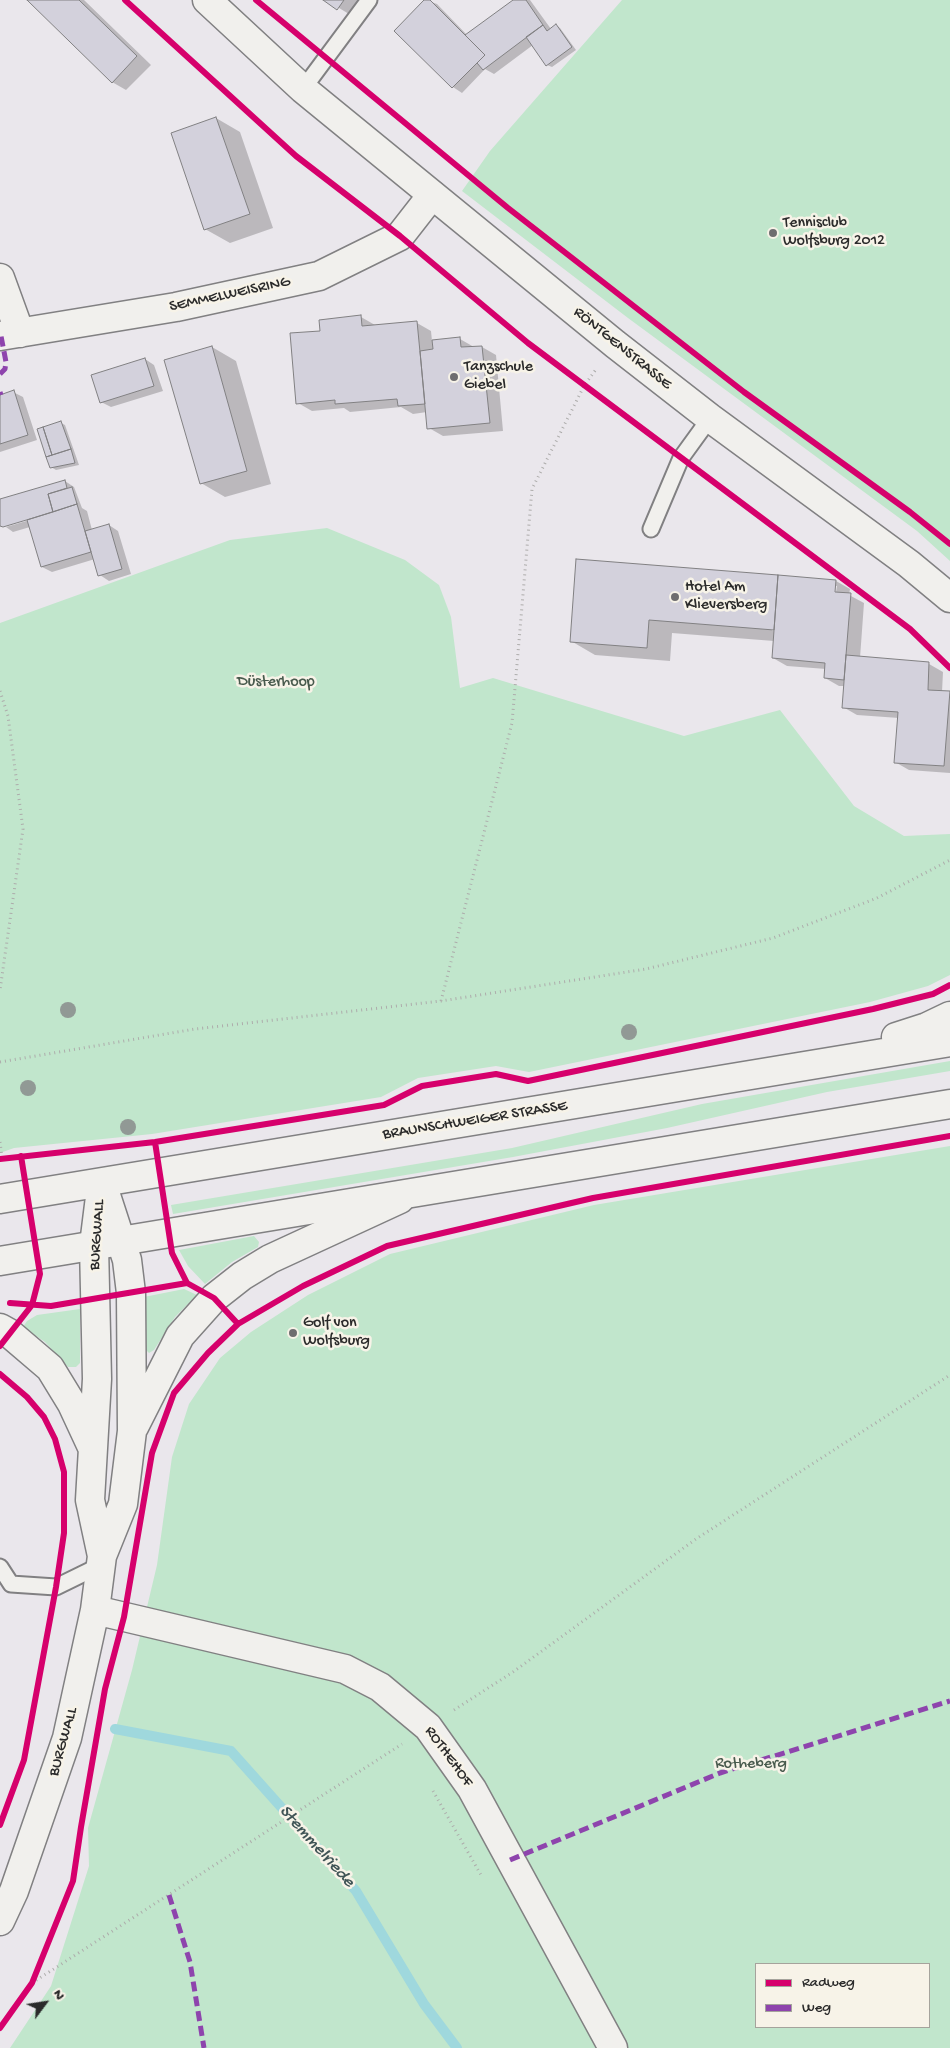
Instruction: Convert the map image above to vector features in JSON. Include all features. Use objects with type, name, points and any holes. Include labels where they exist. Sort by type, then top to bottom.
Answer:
[{"type":"street","name":"RÖNTGENSTRASSE","points":[[207,0],[303,88],[615,344],[710,418],[883,545],[950,598]]},
{"type":"street","name":"SEMMELWEISRING","points":[[10,334],[176,307],[319,276],[400,236],[432,195]]},
{"type":"street","points":[[0,278],[10,334]]},
{"type":"street","points":[[780,1070],[869,1047],[927,1027],[950,1016]]},
{"type":"street","name":"BRAUNSCHWEIGER STRASSE","points":[[0,1199],[950,1042]]},
{"type":"street","points":[[0,1261],[950,1104]]},
{"type":"street","name":"BURGWALL","points":[[0,1921],[14,1890],[68,1738],[95,1610],[101,1560],[123,1504],[132,1431],[131,1294],[127,1260],[102,1183]]},
{"type":"street","name":"BURGWALL","points":[[101,1560],[90,1500],[98,1379],[94,1245],[102,1183]]},
{"type":"street","name":"BURGWALL","points":[[132,1431],[180,1336],[214,1298],[242,1276],[270,1259],[412,1194]]},
{"type":"street","name":"BURGWALL","points":[[0,1328],[9,1333],[50,1368],[72,1404],[93,1449]]},
{"type":"street","name":"ROTHEHOF","points":[[95,1610],[345,1669],[380,1687],[428,1727],[472,1789],[612,2048]]},
{"type":"lane","points":[[303,88],[370,0]]},
{"type":"lane","points":[[651,529],[681,458],[710,418]]},
{"type":"lane","points":[[0,1567],[10,1584],[56,1587],[101,1560]]},
{"type":"path","points":[[441,1001],[512,722],[532,489],[584,386],[615,344]]},
{"type":"path","points":[[577,380],[592,391]]},
{"type":"path","points":[[0,691],[8,716],[23,829],[0,990]]},
{"type":"path","points":[[0,1062],[195,1029],[441,1001],[646,968],[773,938],[876,898],[950,860]]},
{"type":"path","points":[[0,1142],[1,1158],[12,1157]]},
{"type":"path","points":[[32,1983],[513,1672],[696,1539],[950,1375]]},
{"type":"path","points":[[402,1744],[407,1751]]},
{"type":"path","points":[[432,1789],[485,1881]]},
{"type":"path","points":[[27,1991],[36,1974]]},
{"type":"green space","name":"Tennisclub Wolfsburg 2012","points":[[622,0],[950,0],[950,561],[917,531],[628,318],[462,191],[490,151]]},
{"type":"green space","name":"Düsterhoop","points":[[327,528],[405,560],[439,585],[451,617],[460,688],[493,678],[684,736],[780,710],[854,806],[904,836],[950,834],[950,975],[928,986],[870,1002],[529,1072],[496,1066],[418,1078],[381,1097],[152,1134],[14,1148],[0,1153],[0,623],[230,540]]},
{"type":"green space","points":[[950,1061],[950,1071],[827,1092],[667,1128],[513,1157],[173,1214],[171,1205],[512,1148],[702,1104]]},
{"type":"green space","name":"Rotheberg","points":[[950,1146],[950,2048],[10,2048],[51,1986],[89,1866],[88,1828],[132,1670],[157,1565],[172,1457],[189,1404],[220,1358],[251,1332],[308,1295],[390,1254],[594,1205]]},
{"type":"green space","points":[[254,1236],[259,1242],[258,1247],[232,1262],[205,1284],[188,1266],[179,1250]]},
{"type":"green space","points":[[184,1289],[197,1295],[175,1317],[154,1350],[149,1353],[145,1349],[144,1297]]},
{"type":"green space","points":[[80,1309],[80,1363],[76,1367],[68,1367],[45,1342],[23,1327],[27,1321],[37,1315]]},
{"type":"building","points":[[27,0],[79,0],[137,56],[112,83]]},
{"type":"building","points":[[323,0],[344,0],[337,10]]},
{"type":"building","points":[[424,0],[430,0],[485,55],[452,88],[394,31]]},
{"type":"building","points":[[513,0],[526,0],[543,25],[483,70],[477,63],[485,55],[465,35]]},
{"type":"building","points":[[556,24],[572,47],[546,66],[526,37],[543,25],[547,31]]},
{"type":"building","points":[[216,117],[250,214],[204,230],[171,133]]},
{"type":"building","points":[[361,315],[362,326],[417,321],[425,404],[398,406],[397,399],[335,404],[335,400],[296,404],[290,333],[320,331],[319,320]]},
{"type":"building","name":"Tanzschule Giebel","points":[[460,337],[461,347],[482,346],[490,423],[427,429],[420,351],[433,349],[432,340]]},
{"type":"building","points":[[212,346],[247,471],[200,484],[164,360]]},
{"type":"building","points":[[145,358],[154,386],[100,403],[91,375]]},
{"type":"building","points":[[14,390],[28,435],[0,444],[0,395]]},
{"type":"building","points":[[61,421],[71,449],[52,455],[43,427]]},
{"type":"building","points":[[43,427],[52,455],[46,457],[37,429]]},
{"type":"building","points":[[71,449],[75,463],[50,468],[46,457]]},
{"type":"building","points":[[65,480],[67,488],[48,494],[53,512],[3,527],[0,526],[0,499]]},
{"type":"building","points":[[72,487],[77,504],[53,512],[48,494]]},
{"type":"building","points":[[77,504],[91,552],[41,567],[27,520]]},
{"type":"building","points":[[109,524],[122,569],[98,576],[85,531]]},
{"type":"building","name":"Hotel Am Klieversberg","points":[[576,559],[778,575],[774,630],[649,620],[647,648],[570,642]]},
{"type":"building","points":[[778,575],[836,580],[835,592],[851,593],[844,680],[824,678],[825,663],[772,658]]},
{"type":"building","points":[[846,655],[929,662],[928,690],[950,691],[944,766],[894,763],[898,712],[842,708]]},
{"type":"waterway","name":"Stemmelriede","points":[[115,1729],[231,1751],[356,1891],[424,2004],[457,2048]]},
{"type":"marked path","points":[[0,374],[5,369],[6,362],[1,336]]},
{"type":"marked path","points":[[510,1860],[720,1773],[950,1701]]},
{"type":"marked path","points":[[169,1895],[190,1962],[204,2048]]},
{"type":"cycle path","points":[[125,0],[296,156],[400,236],[528,343],[910,629],[950,668]]},
{"type":"cycle path","points":[[256,0],[508,208],[744,392],[910,512],[950,544]]},
{"type":"cycle path","points":[[0,1159],[155,1142],[384,1105],[422,1086],[496,1074],[528,1081],[873,1009],[933,994],[950,985]]},
{"type":"cycle path","points":[[0,2028],[32,1983],[73,1881],[105,1689],[124,1617],[152,1453],[174,1393],[208,1353],[238,1324],[303,1286],[387,1246],[593,1198],[950,1136]]},
{"type":"cycle path","points":[[155,1142],[172,1253],[187,1283]]},
{"type":"cycle path","points":[[0,1346],[32,1305],[40,1274],[21,1156]]},
{"type":"cycle path","points":[[10,1303],[51,1306],[187,1283],[214,1298],[238,1324]]},
{"type":"cycle path","points":[[0,1374],[27,1397],[44,1417],[55,1439],[64,1472],[64,1533],[56,1587],[24,1760],[0,1825]]},
{"type":"place","name":"Tennisclub Wolfsburg 2012","points":[[773,233]]},
{"type":"place","name":"Tanzschule Giebel","points":[[454,377]]},
{"type":"place","name":"Hotel Am Klieversberg","points":[[675,597]]},
{"type":"place","name":"Golf von Wolfsburg","points":[[293,1333]]}]
